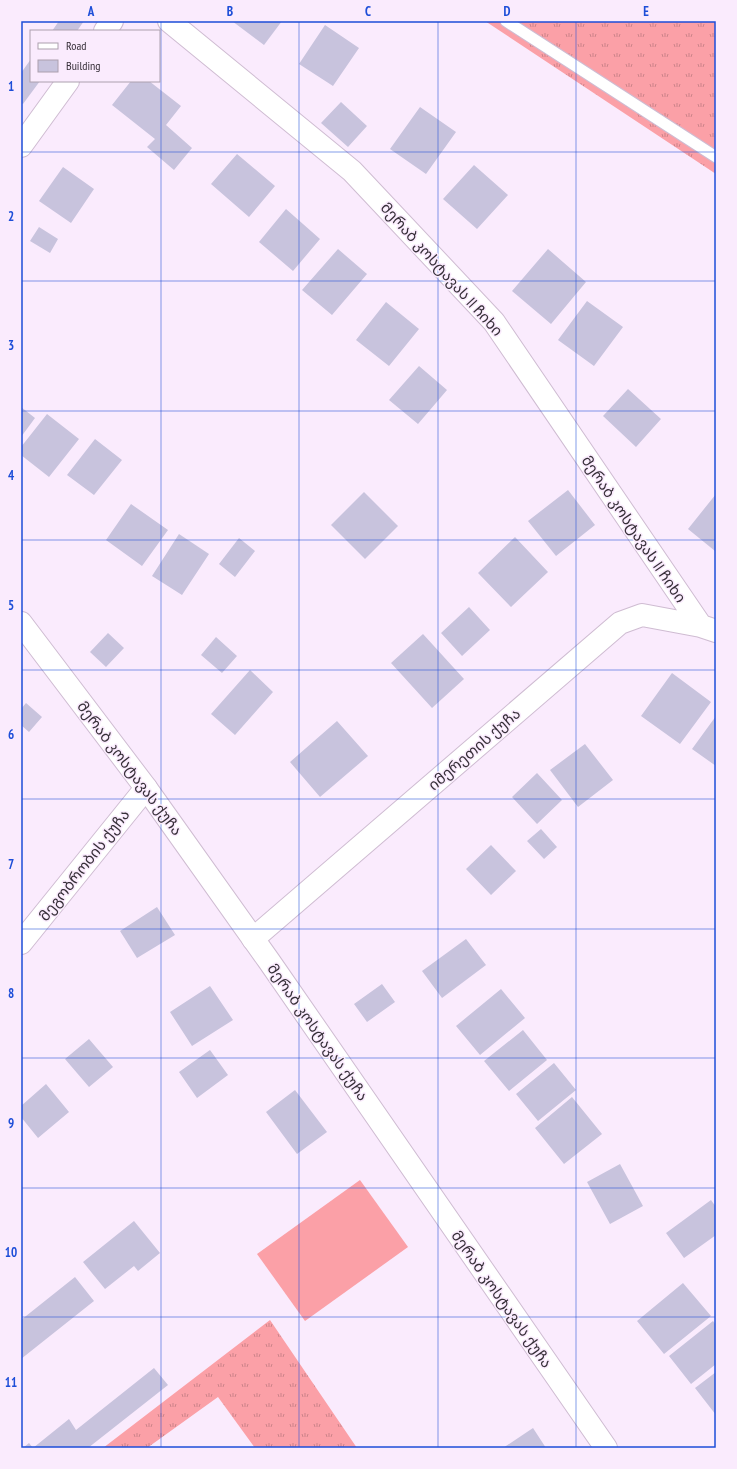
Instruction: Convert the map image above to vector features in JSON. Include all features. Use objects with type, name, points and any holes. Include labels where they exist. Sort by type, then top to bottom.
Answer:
[{"type":"street","points":[[106,30],[112,21]]},
{"type":"street","name":"მერაბ კოსტავას II ჩიხი","points":[[169,21],[352,171],[494,322],[708,629]]},
{"type":"street","points":[[21,146],[67,82]]},
{"type":"street","name":"იმერეთის ქუჩა","points":[[253,939],[620,624],[642,615],[708,629]]},
{"type":"street","name":"მერაბ კოსტავას ქუჩა","points":[[21,623],[146,788],[253,939],[606,1448]]},
{"type":"street","name":"მეგობრობის ქუჩა","points":[[21,943],[146,788]]},
{"type":"lane","points":[[506,21],[716,157]]},
{"type":"green space","points":[[485,21],[716,21],[716,174]]},
{"type":"green space","points":[[360,1180],[408,1247],[305,1321],[257,1254]]},
{"type":"green space","points":[[270,1320],[357,1448],[255,1448],[218,1397],[147,1448],[103,1448]]},
{"type":"building","points":[[59,21],[84,21],[78,30],[53,30]]},
{"type":"building","points":[[232,21],[282,21],[264,45]]},
{"type":"building","points":[[325,25],[359,48],[333,86],[299,64]]},
{"type":"building","points":[[30,60],[30,82],[39,82],[23,104],[21,103],[21,73]]},
{"type":"building","points":[[130,82],[150,82],[181,106],[166,125],[192,148],[174,170],[147,147],[155,139],[112,105]]},
{"type":"building","points":[[341,102],[367,126],[348,147],[321,123]]},
{"type":"building","points":[[420,107],[456,132],[426,174],[390,149]]},
{"type":"building","points":[[237,154],[275,186],[249,217],[211,184]]},
{"type":"building","points":[[474,165],[508,195],[477,229],[443,199]]},
{"type":"building","points":[[63,167],[94,189],[71,223],[39,201]]},
{"type":"building","points":[[286,209],[320,239],[293,271],[259,242]]},
{"type":"building","points":[[39,227],[58,239],[50,253],[30,241]]},
{"type":"building","points":[[338,249],[367,274],[332,315],[302,290]]},
{"type":"building","points":[[548,249],[586,282],[551,324],[512,291]]},
{"type":"building","points":[[587,301],[623,327],[594,366],[558,340]]},
{"type":"building","points":[[386,302],[419,329],[389,366],[356,340]]},
{"type":"building","points":[[419,366],[447,390],[418,424],[389,400]]},
{"type":"building","points":[[628,389],[661,419],[636,447],[603,416]]},
{"type":"building","points":[[21,407],[35,418],[21,437]]},
{"type":"building","points":[[47,414],[79,439],[49,477],[21,455],[21,447]]},
{"type":"building","points":[[95,439],[122,460],[94,495],[67,475]]},
{"type":"building","points":[[568,490],[595,525],[556,556],[528,521]]},
{"type":"building","points":[[364,492],[398,526],[365,559],[331,525]]},
{"type":"building","points":[[716,494],[716,549],[715,551],[688,529]]},
{"type":"building","points":[[131,504],[168,530],[142,566],[106,540]]},
{"type":"building","points":[[179,534],[209,554],[182,595],[152,576]]},
{"type":"building","points":[[515,537],[548,572],[511,607],[478,573]]},
{"type":"building","points":[[239,538],[255,551],[235,577],[219,564]]},
{"type":"building","points":[[469,607],[490,630],[462,656],[441,633]]},
{"type":"building","points":[[108,633],[124,648],[106,667],[90,652]]},
{"type":"building","points":[[423,634],[464,679],[432,708],[391,663]]},
{"type":"building","points":[[216,637],[237,656],[222,673],[201,655]]},
{"type":"building","points":[[250,670],[273,692],[235,735],[211,714]]},
{"type":"building","points":[[672,673],[711,702],[680,744],[641,716]]},
{"type":"building","points":[[26,703],[42,717],[29,732],[21,725],[21,709]]},
{"type":"building","points":[[716,716],[716,766],[692,749]]},
{"type":"building","points":[[337,721],[368,756],[320,797],[290,762]]},
{"type":"building","points":[[585,744],[613,780],[578,807],[550,770]]},
{"type":"building","points":[[537,773],[562,800],[537,824],[512,797]]},
{"type":"building","points":[[541,829],[557,847],[544,859],[527,841]]},
{"type":"building","points":[[491,845],[516,871],[491,895],[466,869]]},
{"type":"building","points":[[157,907],[175,935],[137,958],[120,931]]},
{"type":"building","points":[[466,939],[486,965],[442,998],[422,971]]},
{"type":"building","points":[[382,984],[395,1002],[367,1022],[354,1004]]},
{"type":"building","points":[[210,986],[233,1020],[192,1046],[170,1012]]},
{"type":"building","points":[[501,989],[525,1018],[480,1055],[456,1026]]},
{"type":"building","points":[[523,1030],[547,1060],[509,1091],[484,1061]]},
{"type":"building","points":[[89,1039],[113,1067],[89,1087],[65,1059]]},
{"type":"building","points":[[210,1050],[228,1075],[197,1098],[179,1072]]},
{"type":"building","points":[[554,1063],[576,1090],[538,1121],[516,1094]]},
{"type":"building","points":[[46,1084],[69,1112],[38,1138],[21,1117],[21,1106]]},
{"type":"building","points":[[295,1090],[327,1132],[297,1154],[266,1112]]},
{"type":"building","points":[[572,1097],[602,1134],[564,1164],[535,1128]]},
{"type":"building","points":[[620,1164],[643,1206],[610,1224],[587,1182]]},
{"type":"building","points":[[711,1200],[716,1207],[716,1235],[684,1258],[666,1233]]},
{"type":"building","points":[[134,1221],[160,1253],[138,1271],[134,1266],[105,1289],[83,1262]]},
{"type":"building","points":[[75,1277],[94,1301],[21,1359],[21,1320]]},
{"type":"building","points":[[683,1283],[711,1316],[664,1354],[637,1321]]},
{"type":"building","points":[[713,1321],[716,1325],[716,1364],[691,1384],[669,1356]]},
{"type":"building","points":[[154,1368],[168,1385],[88,1448],[33,1448],[69,1419],[76,1430]]},
{"type":"building","points":[[716,1372],[716,1415],[695,1388]]},
{"type":"building","points":[[533,1428],[546,1448],[503,1448]]},
{"type":"building","points":[[29,1443],[33,1448],[23,1448]]}]
